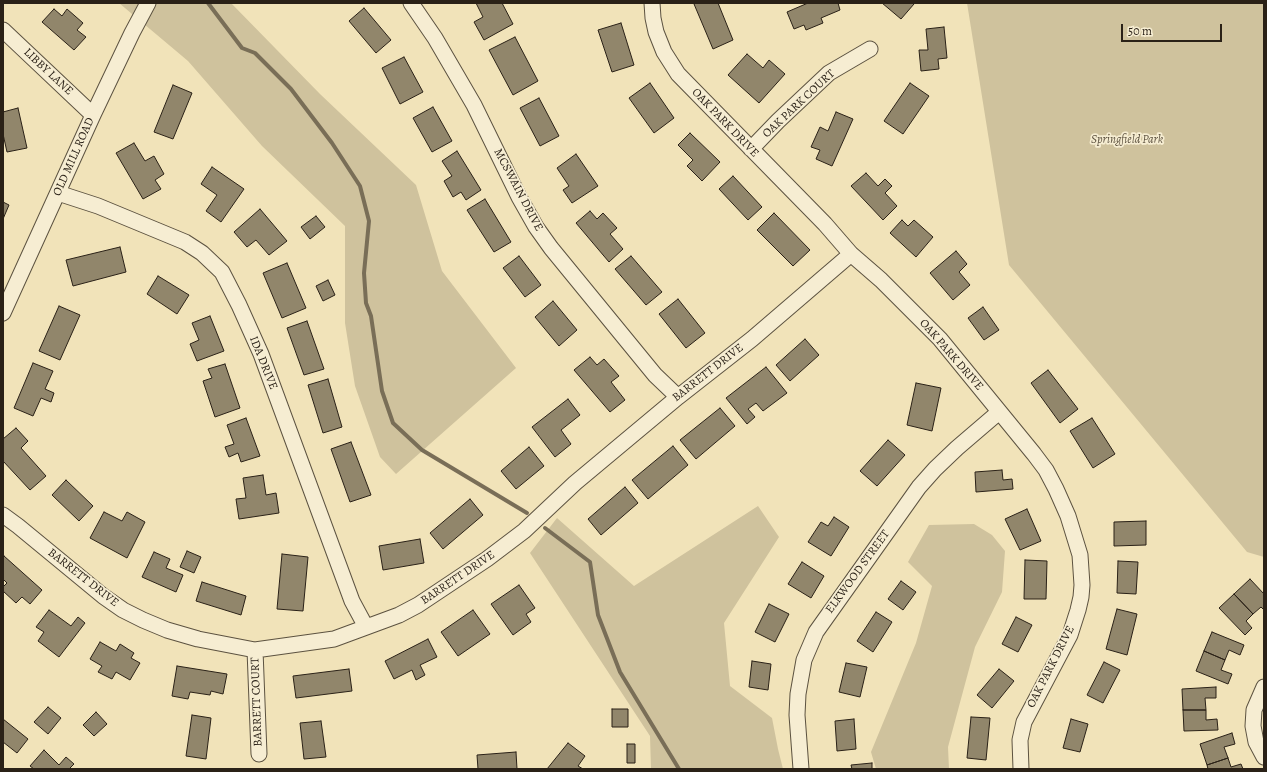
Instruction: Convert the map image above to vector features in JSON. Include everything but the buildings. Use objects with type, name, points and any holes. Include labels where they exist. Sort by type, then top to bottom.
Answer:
[{"type":"street","name":"OLD MILL ROAD","points":[[3,313],[93,115],[148,3]]},
{"type":"street","name":"MCSWAIN DRIVE","points":[[411,3],[435,38],[474,105],[536,227],[655,375],[678,397]]},
{"type":"street","name":"OAK PARK DRIVE","points":[[652,3],[656,32],[664,52],[678,74],[825,224],[851,254],[881,280],[940,339],[1046,470],[1068,516],[1078,544],[1082,566],[1081,597],[1070,635],[1024,722],[1020,740],[1021,769]]},
{"type":"street","name":"LIBBY LANE","points":[[3,30],[93,115]]},
{"type":"street","name":"OAK PARK COURT","points":[[751,149],[778,121],[829,73],[870,49]]},
{"type":"street","name":"IDA DRIVE","points":[[58,193],[98,206],[185,242],[210,259],[222,272],[261,354],[352,601],[366,627]]},
{"type":"street","name":"BARRETT DRIVE","points":[[3,516],[18,526],[103,596],[123,610],[167,630],[226,646],[254,650],[334,639],[399,615],[418,605],[487,559],[524,531],[575,483],[678,397],[752,339],[851,254]]},
{"type":"street","name":"ELKWOOD STREET","points":[[801,769],[797,715],[798,694],[804,660],[816,632],[919,487],[957,448],[998,412]]},
{"type":"street","name":"BARRETT COURT","points":[[254,650],[259,754]]},
{"type":"street","points":[[1264,687],[1254,710],[1253,726],[1256,742],[1264,757]]},
{"type":"green space","points":[[119,3],[231,3],[320,94],[416,185],[442,271],[516,368],[396,474],[380,457],[355,386],[345,323],[345,226],[262,146],[188,61]]},
{"type":"green space","name":"Springfield Park","points":[[967,3],[1264,3],[1264,557],[1247,552],[1009,265]]},
{"type":"green space","points":[[758,506],[779,537],[724,623],[730,686],[772,718],[783,769],[651,769],[650,736],[530,553],[557,518],[634,586]]},
{"type":"green space","points":[[974,524],[992,535],[1005,551],[1002,592],[975,647],[948,747],[949,769],[876,769],[871,752],[916,643],[932,586],[908,562],[929,525]]},
{"type":"waterway","points":[[208,3],[242,48],[255,53],[291,89],[332,143],[360,186],[369,221],[364,273],[366,303],[371,316],[382,391],[393,423],[422,450],[527,513]]},
{"type":"waterway","points":[[545,528],[590,562],[598,615],[620,672],[679,769]]}]
